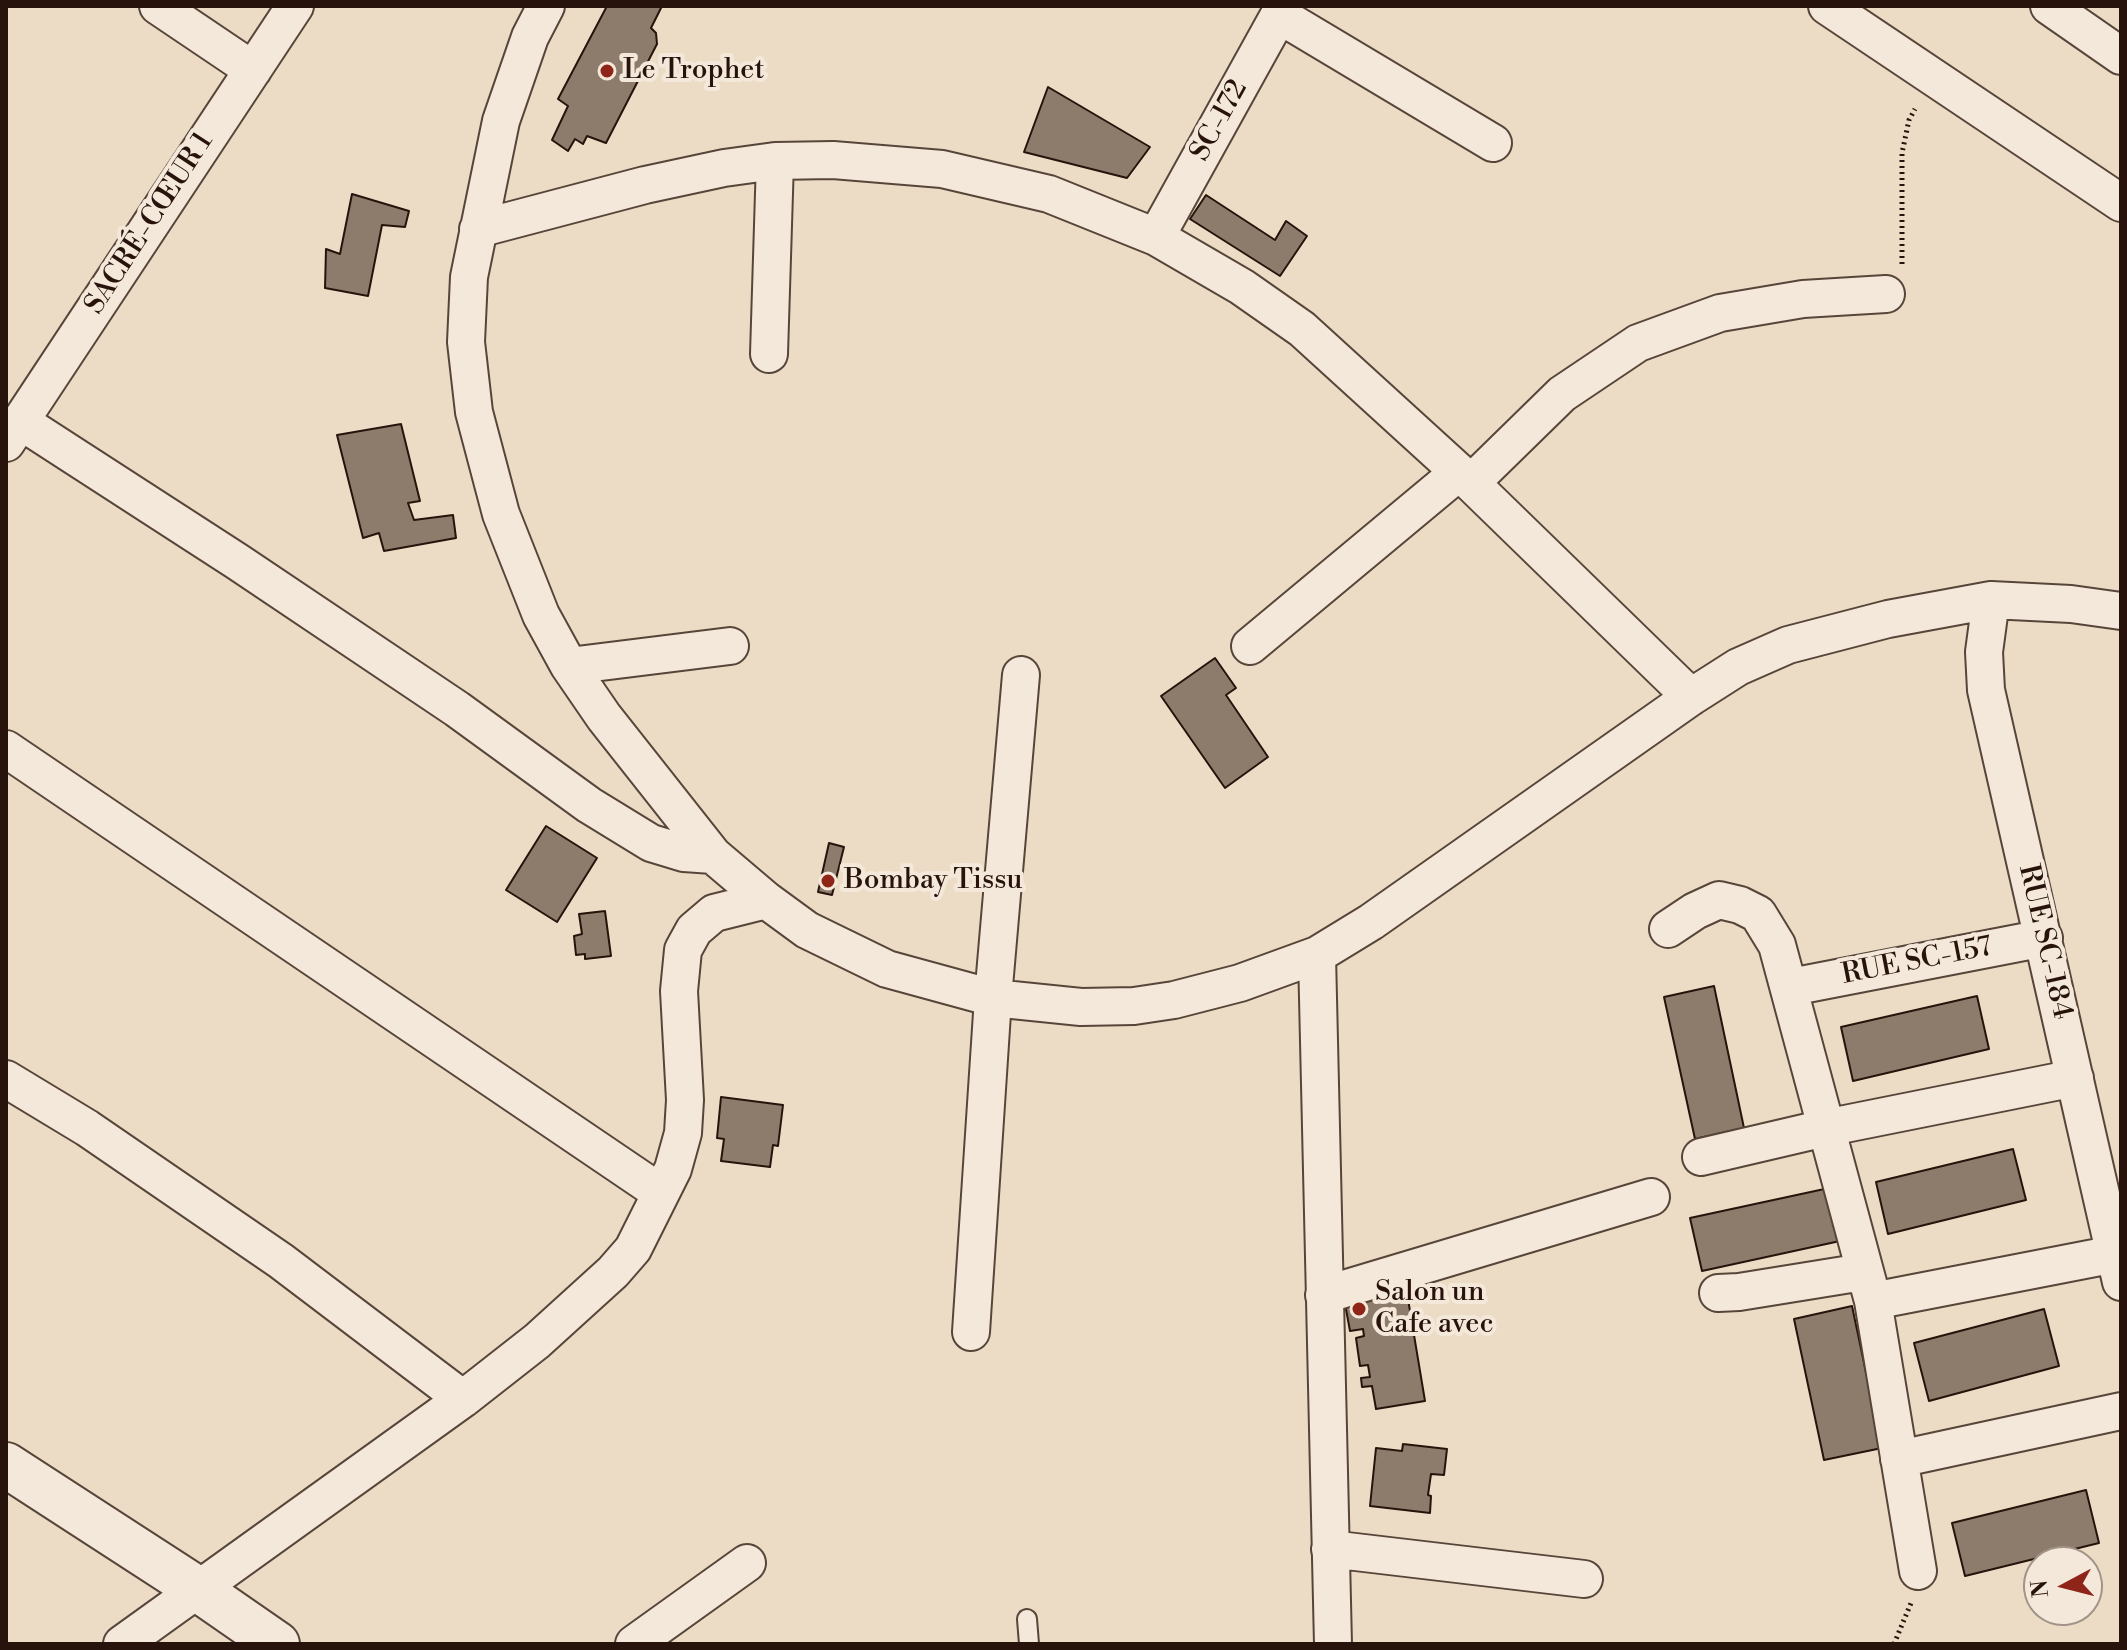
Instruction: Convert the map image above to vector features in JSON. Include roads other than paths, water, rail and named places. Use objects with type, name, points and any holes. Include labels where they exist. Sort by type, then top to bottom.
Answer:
[{"type":"street","points":[[158,6],[253,70]]},
{"type":"street","name":"SACRÉ-CŒUR 1","points":[[13,432],[295,6]]},
{"type":"street","points":[[546,6],[530,37],[501,121],[469,277],[466,342],[474,412],[501,514],[541,615],[569,666],[604,717],[713,855],[807,930],[860,958],[909,976],[993,998],[1081,1007],[1134,1006],[1174,1000],[1240,983],[1317,955],[1371,922],[1691,697],[1738,667],[1788,645],[1888,619],[1991,600],[2071,604],[2121,611]]},
{"type":"street","points":[[1827,6],[2121,203]]},
{"type":"street","points":[[2049,6],[2087,17],[2121,56]]},
{"type":"street","points":[[1282,10],[1493,143]]},
{"type":"street","name":"SC-172","points":[[1156,237],[1282,10]]},
{"type":"street","points":[[478,229],[645,185],[775,161],[833,160],[942,169],[1049,194],[1156,237],[1242,287],[1302,329],[1465,478],[1691,697]]},
{"type":"street","points":[[769,354],[775,161]]},
{"type":"street","points":[[1250,646],[1465,478],[1562,394],[1638,343],[1720,313],[1803,299],[1886,294]]},
{"type":"street","points":[[13,432],[238,562],[444,700],[589,805],[651,843],[684,853],[713,855]]},
{"type":"street","name":"RUE SC-184","points":[[1991,600],[1984,652],[1986,690],[2118,1268]]},
{"type":"street","points":[[569,666],[730,646]]},
{"type":"street","points":[[971,1332],[993,998],[1021,675]]},
{"type":"street","points":[[6,749],[661,1193]]},
{"type":"street","points":[[122,1644],[463,1399],[537,1341],[613,1272],[633,1249],[679,1153],[685,1118],[679,991],[683,950],[694,930],[714,913],[766,900]]},
{"type":"street","points":[[1668,929],[1719,900],[1758,914],[1777,945],[1791,987],[1868,1287],[1918,1571]]},
{"type":"street","name":"RUE SC-157","points":[[1791,987],[2044,938]]},
{"type":"street","points":[[1317,955],[1333,1644]]},
{"type":"street","points":[[1701,1157],[1825,1128],[2075,1078]]},
{"type":"street","points":[[6,1079],[87,1128],[281,1261],[463,1399]]},
{"type":"street","points":[[1324,1295],[1651,1197]]},
{"type":"street","points":[[1718,1293],[1868,1287],[2118,1268]]},
{"type":"street","points":[[1899,1459],[2121,1411]]},
{"type":"street","points":[[6,1465],[277,1644]]},
{"type":"street","points":[[1330,1549],[1584,1579]]},
{"type":"street","points":[[634,1644],[747,1563]]},
{"type":"lane","points":[[1027,1619],[1029,1644]]},
{"type":"place","name":"Le Trophet","points":[[607,71]]},
{"type":"place","name":"Bombay Tissu","points":[[828,881]]},
{"type":"place","name":"Salon un Cafe avec","points":[[1359,1309]]}]
